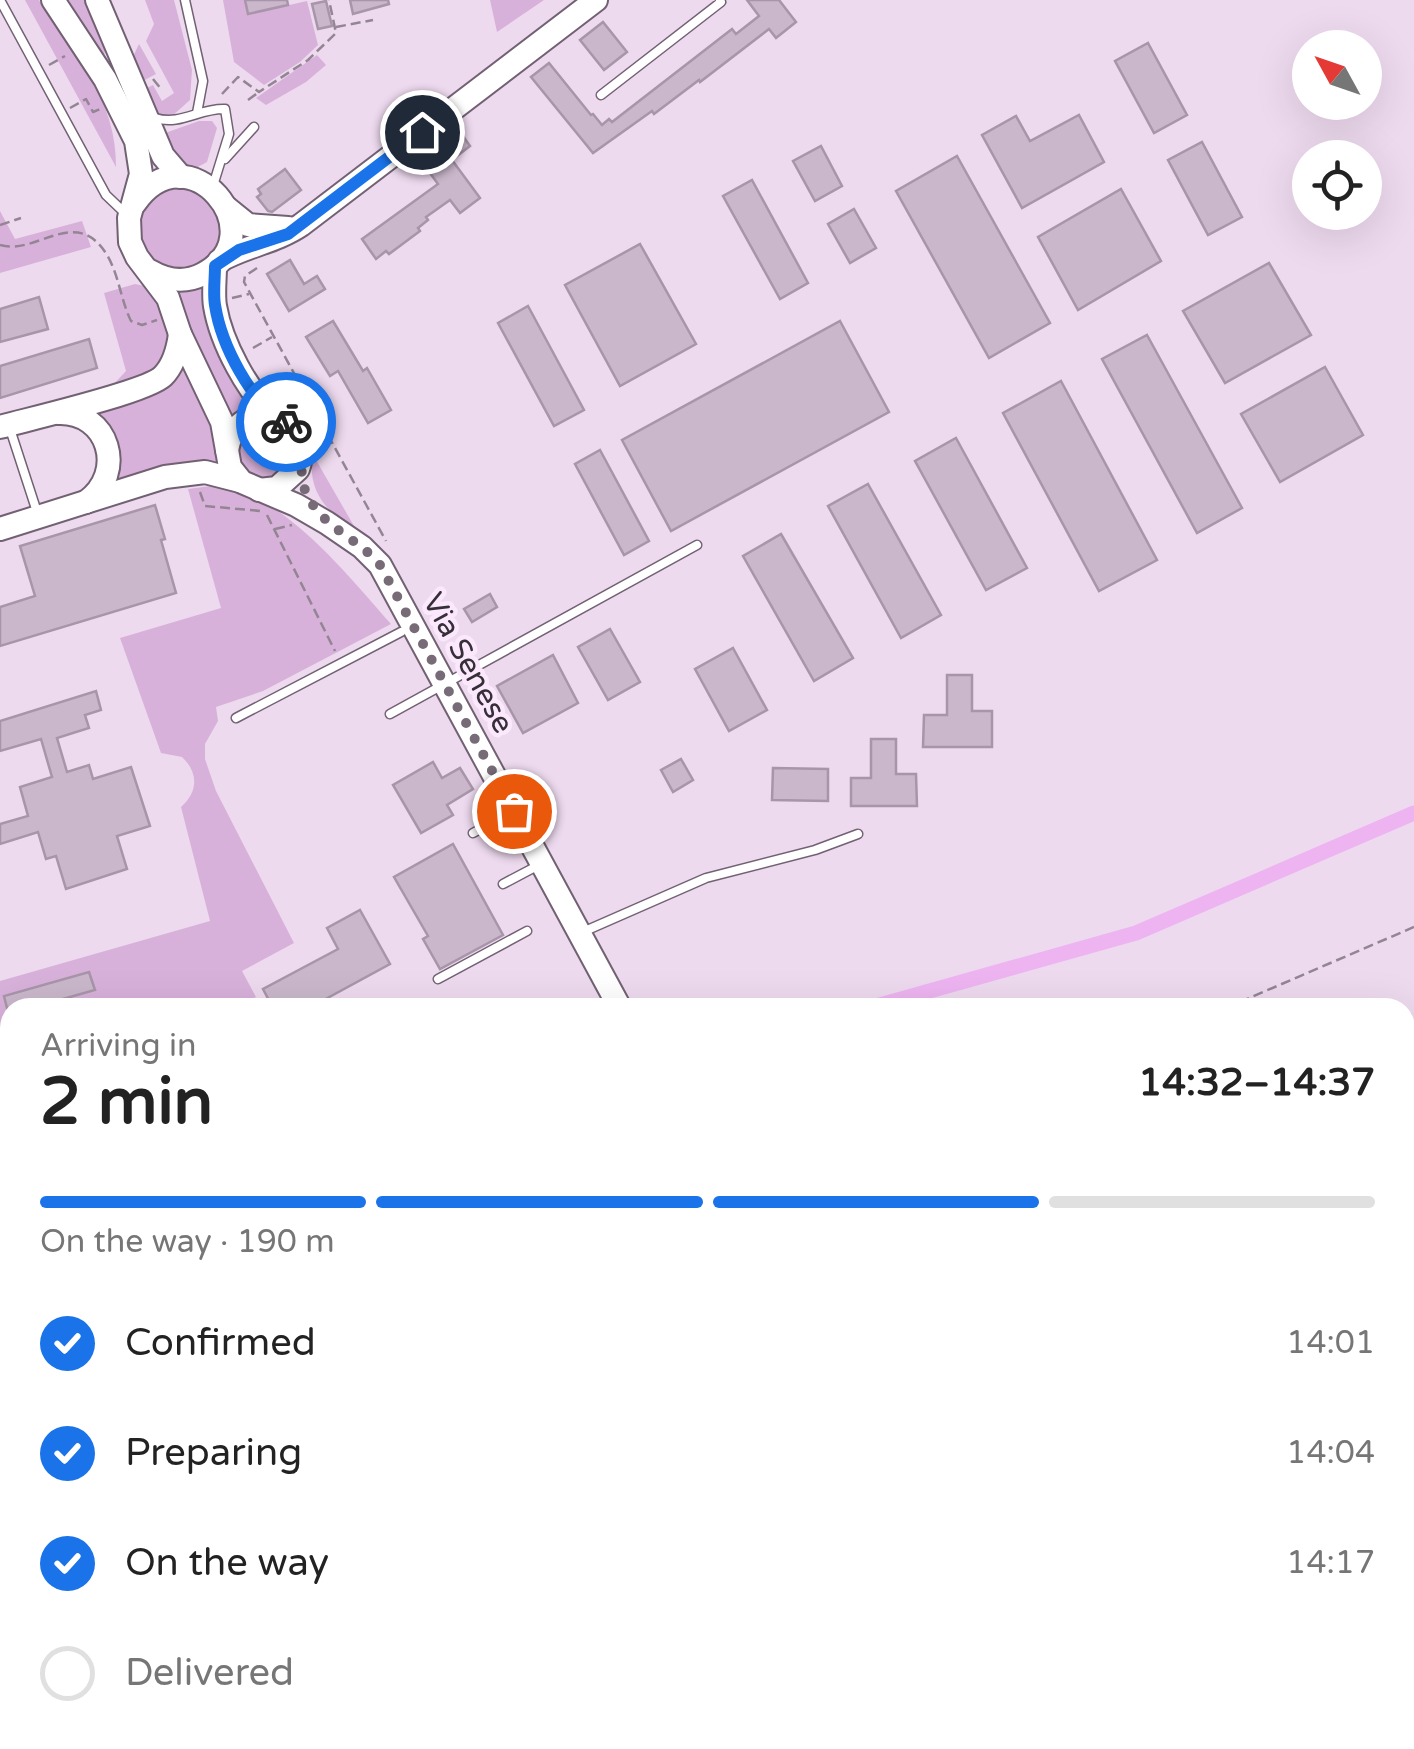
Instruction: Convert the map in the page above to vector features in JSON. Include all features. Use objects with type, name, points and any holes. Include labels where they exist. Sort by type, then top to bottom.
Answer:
[{"type":"main road","points":[[53,0],[105,79],[136,141],[141,174],[132,210],[133,250],[163,289],[222,422],[230,468],[249,485],[286,484],[301,460]]},
{"type":"main road","points":[[97,0],[140,106],[164,156],[180,177]]},
{"type":"main road","points":[[148,269],[176,280],[197,277],[239,250],[280,238],[596,0]]},
{"type":"main road","points":[[132,210],[151,186],[180,177],[198,180],[212,188],[227,208],[248,225],[301,225]]},
{"type":"main road","name":"Via Senese","points":[[227,208],[231,230],[217,264],[214,303],[248,387],[297,434],[305,492],[326,523]]},
{"type":"main road","points":[[4,426],[162,378],[174,358],[177,324]]},
{"type":"main road","points":[[0,529],[79,506],[102,485],[108,467],[106,445],[97,428],[76,412],[45,414]]},
{"type":"main road","points":[[227,450],[242,422],[258,416],[276,417]]},
{"type":"main road","name":"Via Senese","points":[[79,506],[188,473],[218,473],[326,523],[362,546],[380,565],[615,998]]},
{"type":"lane","points":[[0,0],[106,194],[132,210]]},
{"type":"lane","points":[[185,0],[204,81],[197,114]]},
{"type":"lane","points":[[601,95],[720,0]]},
{"type":"lane","points":[[140,106],[156,119],[172,122],[225,110],[229,130],[212,188]]},
{"type":"lane","points":[[222,163],[254,128]]},
{"type":"lane","points":[[4,426],[38,518]]},
{"type":"lane","points":[[390,714],[696,544]]},
{"type":"lane","points":[[236,718],[401,632]]},
{"type":"lane","points":[[474,832],[514,811]]},
{"type":"lane","points":[[581,933],[706,878],[815,850],[858,834]]},
{"type":"lane","points":[[503,884],[542,863]]},
{"type":"lane","points":[[438,979],[527,931]]},
{"type":"path","points":[[248,100],[308,60],[336,33],[329,0]]},
{"type":"path","points":[[335,28],[374,20]]},
{"type":"path","points":[[38,70],[65,56]]},
{"type":"path","points":[[222,94],[238,77],[259,92]]},
{"type":"path","points":[[155,78],[161,90]]},
{"type":"path","points":[[61,113],[86,99],[93,112]]},
{"type":"path","points":[[0,225],[22,218]]},
{"type":"path","points":[[0,245],[11,248],[65,232],[82,234],[105,250],[132,321],[142,325],[177,324]]},
{"type":"path","points":[[214,303],[250,294]]},
{"type":"path","points":[[254,348],[274,336]]},
{"type":"path","points":[[196,480],[204,506],[265,512],[341,663]]},
{"type":"path","points":[[274,530],[296,524]]},
{"type":"path","points":[[1250,998],[1414,928]]},
{"type":"shaded area","points":[[25,0],[39,0],[91,78],[109,121],[116,167]]},
{"type":"shaded area","points":[[61,0],[87,0],[105,50],[104,58]]},
{"type":"shaded area","points":[[145,0],[174,0],[192,70],[190,100],[171,117],[155,113],[130,63],[139,44],[156,74],[141,82],[145,89],[153,85],[162,101],[174,93],[146,41],[154,24]]},
{"type":"shaded area","points":[[223,0],[245,0],[249,14],[307,1],[318,45],[264,85],[234,62]]},
{"type":"shaded area","points":[[490,0],[544,0],[497,32]]},
{"type":"shaded area","points":[[317,55],[326,65],[306,82],[266,105],[256,98]]},
{"type":"shaded area","points":[[199,121],[212,121],[217,128],[207,162],[188,168],[175,154],[165,133]]},
{"type":"shaded area","points":[[180,189],[195,192],[208,201],[217,214],[217,244],[208,257],[195,266],[180,269],[165,266],[152,257],[143,244],[140,229],[143,214],[152,201],[165,192]]},
{"type":"shaded area","points":[[0,211],[15,239],[82,221],[91,247],[0,273]]},
{"type":"shaded area","points":[[135,284],[154,288],[168,333],[166,355],[148,375],[112,386],[126,371],[104,293]]},
{"type":"shaded area","points":[[204,287],[250,404],[230,416],[203,368],[176,292]]},
{"type":"shaded area","points":[[181,362],[212,417],[218,467],[110,485],[83,409]]},
{"type":"shaded area","points":[[254,428],[274,428],[288,442],[288,462],[274,476],[254,476],[240,462],[240,442]]},
{"type":"shaded area","points":[[312,453],[358,533],[337,517],[316,491]]},
{"type":"shaded area","points":[[218,485],[246,493],[275,509],[328,554],[391,624],[263,691],[216,707],[218,721],[205,744],[205,759],[216,791],[294,943],[242,971],[254,998],[0,998],[0,981],[210,921],[181,807],[191,795],[194,776],[182,757],[161,753],[120,638],[221,608],[188,489]]},
{"type":"building","points":[[245,0],[287,0],[288,5],[248,14]]},
{"type":"building","points":[[350,0],[388,0],[389,4],[353,14]]},
{"type":"building","points":[[747,0],[779,0],[796,22],[776,38],[769,29],[700,82],[593,153],[531,77],[549,63],[591,115],[602,125],[609,119],[612,122],[732,29],[736,34],[759,16]]},
{"type":"building","points":[[326,1],[332,26],[318,29],[312,4]]},
{"type":"building","points":[[603,22],[627,52],[604,70],[580,40]]},
{"type":"building","points":[[1148,43],[1187,115],[1154,133],[1115,61]]},
{"type":"building","points":[[1079,115],[1104,162],[1022,208],[982,135],[1016,116],[1030,141]]},
{"type":"building","points":[[458,129],[470,146],[452,160],[480,198],[460,213],[450,200],[426,217],[428,220],[418,228],[420,231],[376,259],[362,239],[438,184],[419,158]]},
{"type":"building","points":[[1202,142],[1242,217],[1208,235],[1168,160]]},
{"type":"building","points":[[821,146],[842,186],[815,201],[793,161]]},
{"type":"building","points":[[957,156],[1050,323],[989,358],[896,191]]},
{"type":"building","points":[[285,169],[301,190],[268,211],[257,197],[261,194],[258,189]]},
{"type":"building","points":[[752,180],[808,283],[780,299],[723,196]]},
{"type":"building","points":[[1121,189],[1161,261],[1078,310],[1038,237]]},
{"type":"building","points":[[854,209],[876,248],[850,263],[828,224]]},
{"type":"building","points":[[640,244],[696,344],[620,386],[565,285]]},
{"type":"building","points":[[290,260],[304,284],[317,276],[325,289],[289,311],[267,274]]},
{"type":"building","points":[[1269,263],[1311,335],[1225,383],[1183,311]]},
{"type":"building","points":[[39,297],[48,329],[0,342],[0,309]]},
{"type":"building","points":[[528,306],[584,410],[554,426],[498,323]]},
{"type":"building","points":[[333,321],[391,410],[368,423],[338,371],[330,376],[306,337]]},
{"type":"building","points":[[840,321],[889,412],[671,531],[622,440]]},
{"type":"building","points":[[1147,335],[1242,508],[1197,533],[1102,359]]},
{"type":"building","points":[[89,339],[97,368],[0,398],[0,366]]},
{"type":"building","points":[[1325,367],[1363,435],[1280,482],[1241,414]]},
{"type":"building","points":[[1061,381],[1157,560],[1099,591],[1003,413]]},
{"type":"building","points":[[956,438],[1027,568],[986,590],[915,461]]},
{"type":"building","points":[[600,450],[649,541],[624,555],[575,464]]},
{"type":"building","points":[[868,484],[941,615],[901,638],[828,506]]},
{"type":"building","points":[[155,505],[176,593],[0,646],[0,607],[35,596],[20,546]]},
{"type":"building","points":[[781,534],[853,658],[814,681],[743,556]]},
{"type":"building","points":[[490,594],[497,607],[472,622],[464,609]]},
{"type":"building","points":[[610,629],[640,682],[608,700],[578,647]]},
{"type":"building","points":[[733,648],[767,710],[729,731],[695,669]]},
{"type":"building","points":[[553,655],[578,703],[523,733],[497,686]]},
{"type":"building","points":[[947,675],[972,675],[972,711],[992,711],[992,747],[923,747],[924,715],[947,715]]},
{"type":"building","points":[[96,691],[101,710],[85,715],[89,728],[57,738],[67,772],[89,765],[93,779],[131,767],[150,826],[117,836],[127,869],[66,889],[56,856],[46,859],[38,832],[0,844],[0,824],[28,816],[20,787],[52,777],[41,739],[0,751],[0,721]]},
{"type":"building","points":[[871,739],[896,739],[896,774],[916,774],[917,806],[851,806],[851,778],[871,778]]},
{"type":"building","points":[[681,759],[693,780],[673,792],[661,770]]},
{"type":"building","points":[[433,762],[442,778],[460,768],[473,789],[447,805],[453,815],[421,833],[393,785]]},
{"type":"building","points":[[773,768],[828,769],[828,801],[772,800]]},
{"type":"building","points":[[453,844],[503,935],[440,969],[423,939],[428,936],[394,877]]},
{"type":"building","points":[[360,910],[390,964],[327,998],[268,998],[263,989],[338,949],[327,928]]},
{"type":"building","points":[[89,972],[95,990],[67,998],[4,996]]},
{"type":"waterway","points":[[905,998],[1136,933],[1414,813]]},
{"type":"way so far","points":[[286,422],[300,442],[305,492],[326,523],[362,546],[380,565],[514,811]]},
{"type":"route","points":[[286,422],[276,417],[248,387],[214,303],[215,266],[239,250],[288,234],[422,132]]}]
